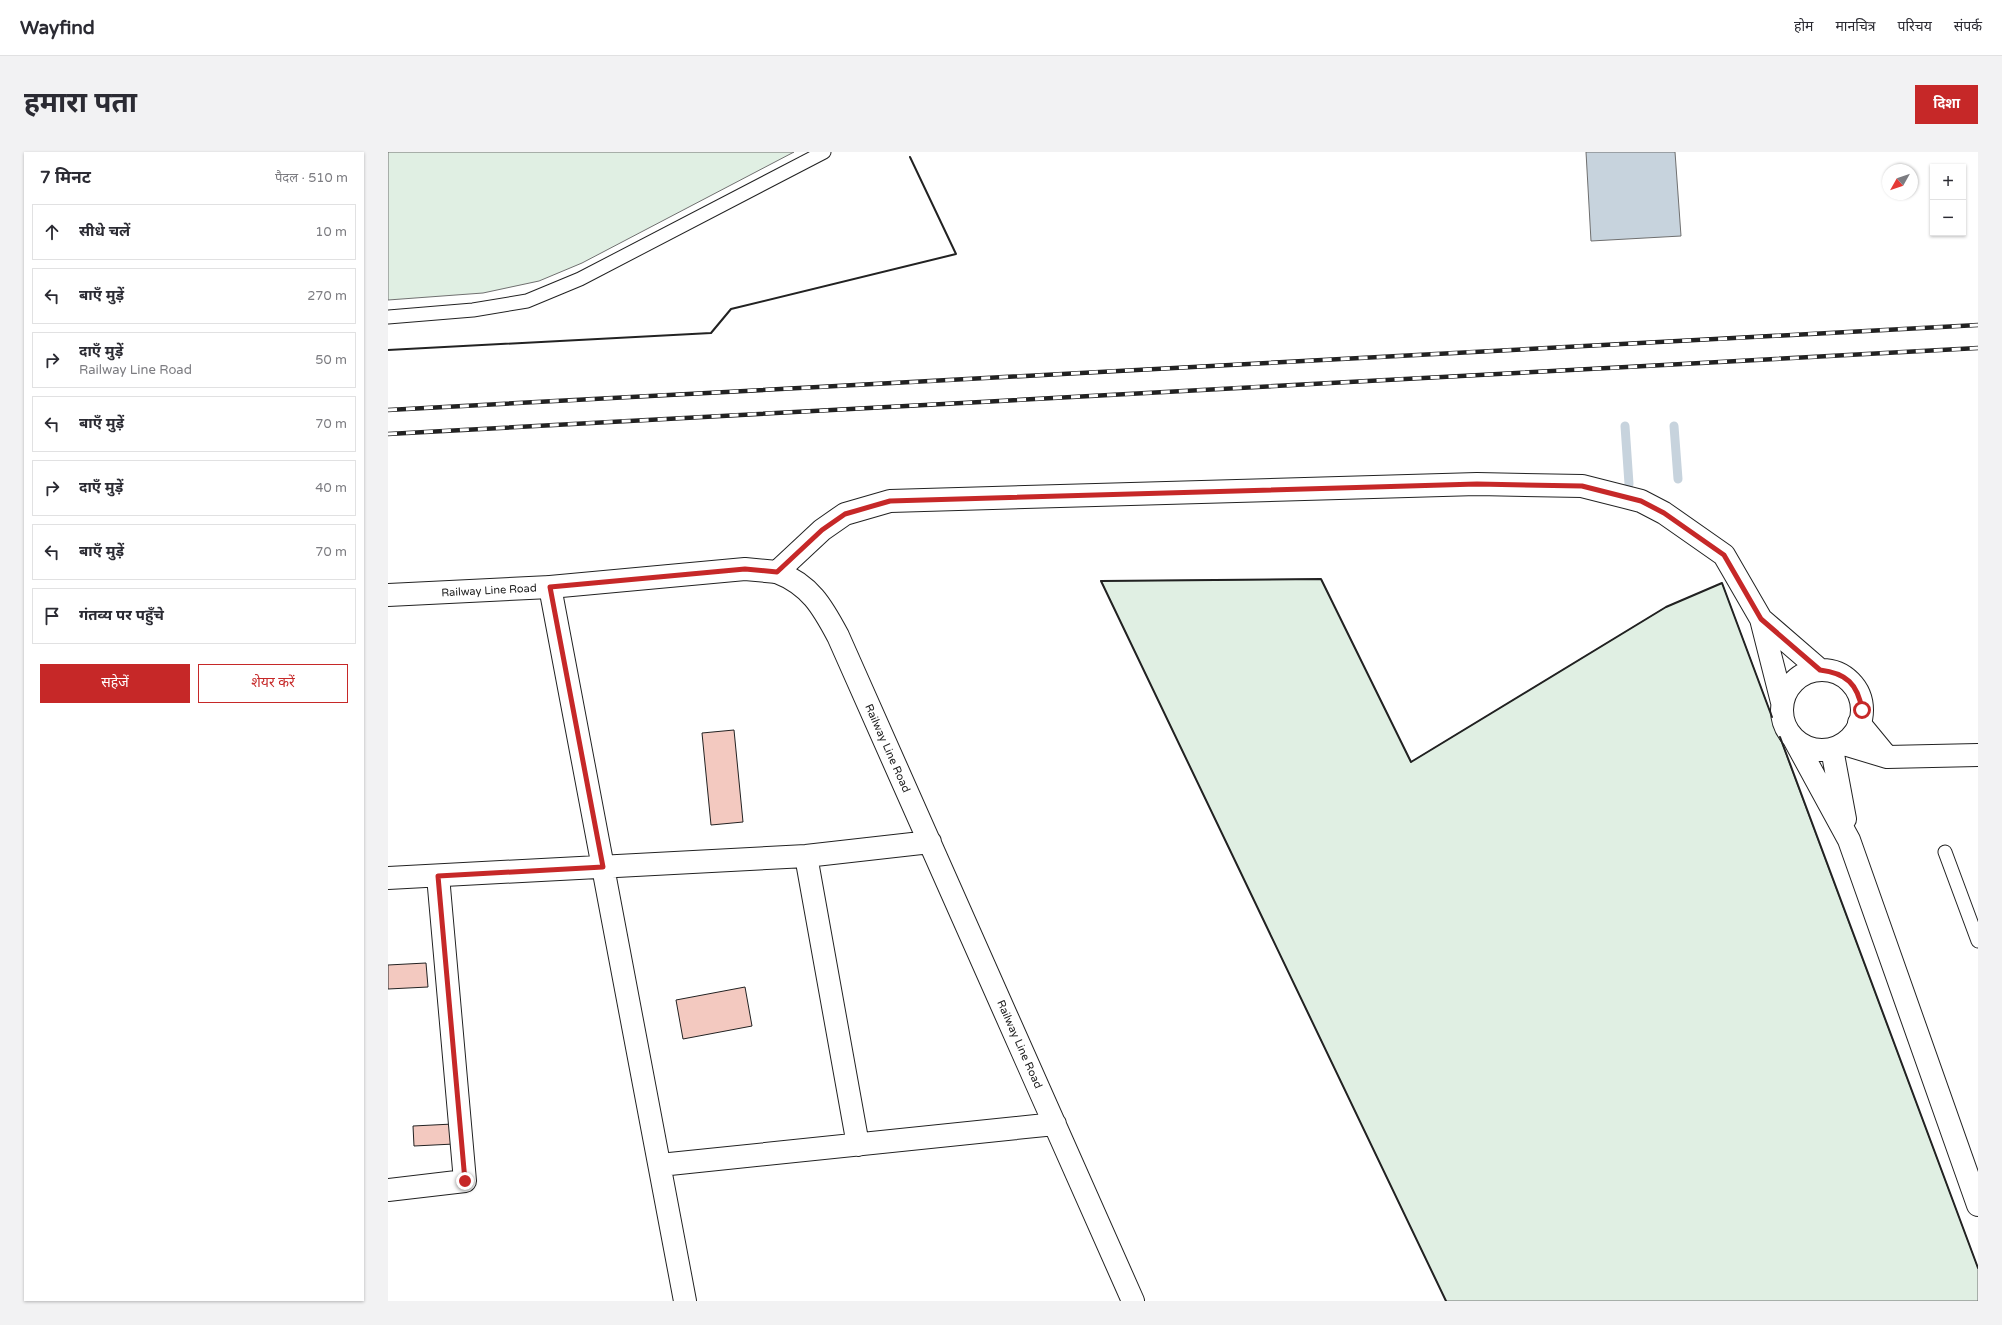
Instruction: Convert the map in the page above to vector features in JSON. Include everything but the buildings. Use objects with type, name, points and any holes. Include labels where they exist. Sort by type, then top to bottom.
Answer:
[{"type":"street","points":[[777,572],[822,530],[845,514],[890,501],[1477,484],[1582,486],[1641,501],[1664,513],[1724,555],[1761,619],[1782,702],[1782,715],[1786,728],[1794,739],[1849,840],[1978,1205]]},
{"type":"street","name":"Railway Line Road","points":[[388,595],[550,587],[745,569],[777,572],[791,577],[802,584],[815,597],[838,636],[1133,1301]]},
{"type":"street","points":[[550,587],[685,1301]]},
{"type":"street","points":[[1761,619],[1820,670]]},
{"type":"street","points":[[1782,702],[1787,689],[1796,679],[1807,673],[1820,670],[1833,671],[1845,677],[1854,686],[1860,698],[1862,710],[1854,735],[1838,746],[1818,750],[1805,747],[1794,739]]},
{"type":"street","points":[[1859,723],[1887,757]]},
{"type":"street","points":[[1838,746],[1887,757],[1978,755]]},
{"type":"street","points":[[1838,746],[1849,840]]},
{"type":"street","points":[[388,878],[806,856],[930,842]]},
{"type":"street","points":[[806,856],[858,1145]]},
{"type":"street","points":[[388,1190],[465,1181],[438,876]]},
{"type":"street","points":[[660,1165],[1055,1124]]},
{"type":"lane","points":[[388,317],[473,310],[527,301],[580,279],[824,152]]},
{"type":"lane","points":[[1945,852],[1978,941]]},
{"type":"green space","points":[[388,152],[794,152],[582,263],[539,281],[483,293],[388,300]]},
{"type":"green space","points":[[1321,579],[1411,762],[1666,607],[1722,583],[1978,1268],[1978,1301],[1446,1301],[1101,581]]},
{"type":"shaded area","points":[[1586,152],[1675,152],[1681,236],[1591,241]]},
{"type":"waterway","points":[[1625,426],[1629,484]]},
{"type":"waterway","points":[[1674,426],[1678,479]]},
{"type":"railway","points":[[388,410],[1978,325]]},
{"type":"railway","points":[[388,434],[1978,348]]},
{"type":"wall","points":[[388,350],[711,333],[731,309],[956,254],[910,157]]},
{"type":"wall","points":[[1446,1301],[1101,581],[1321,579],[1411,762],[1666,607],[1722,583],[1772,717]]},
{"type":"wall","points":[[1780,737],[1978,1268]]},
{"type":"route","points":[[465,1181],[438,876],[603,867],[550,587],[745,569],[777,572],[822,530],[845,514],[890,501],[1477,484],[1582,486],[1641,501],[1664,513],[1724,555],[1761,619],[1820,670],[1833,671],[1845,677],[1854,686],[1860,698],[1862,710]]}]
